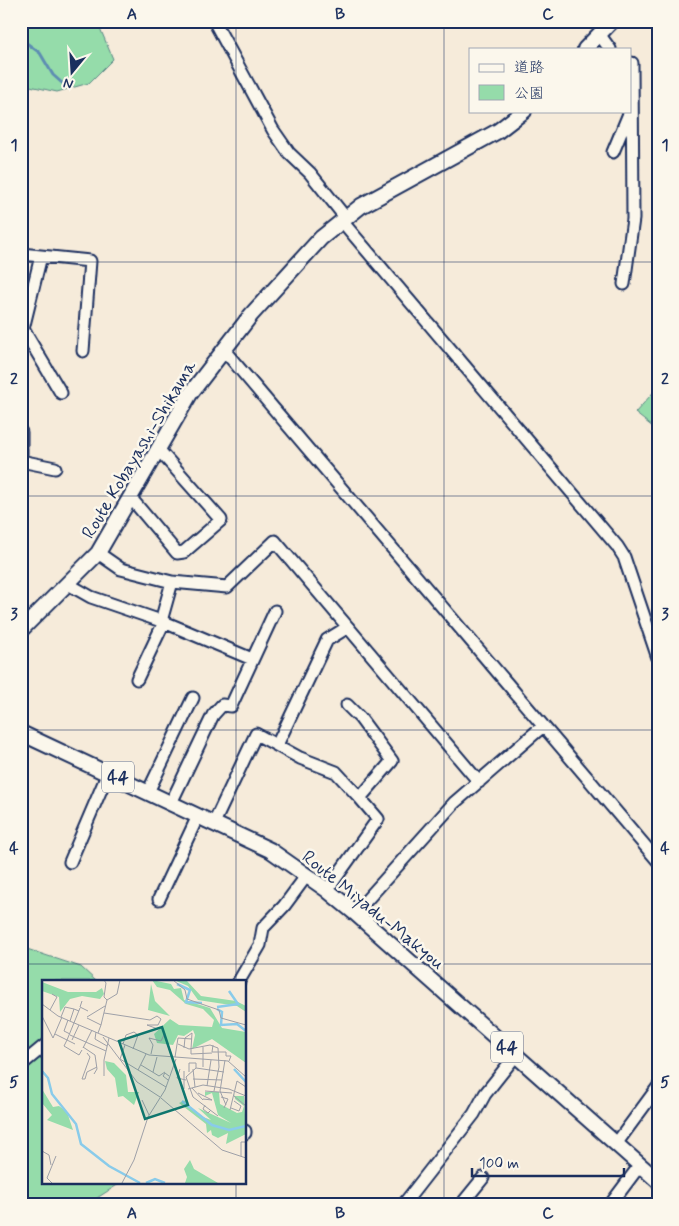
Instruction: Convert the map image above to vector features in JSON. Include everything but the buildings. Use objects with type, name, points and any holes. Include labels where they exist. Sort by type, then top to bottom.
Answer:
[{"type":"main road","points":[[586,48],[612,21]]},
{"type":"main road","name":"Route Kobayashi-Shikama","points":[[21,630],[98,553],[190,394],[223,349],[295,266],[343,219],[372,199],[498,131],[523,112]]},
{"type":"main road","name":"Route Miyadu-Makyou","points":[[21,733],[270,850],[328,890],[658,1181]]},
{"type":"street","points":[[214,21],[278,138],[289,153],[310,173],[343,219],[617,546],[624,557],[658,658]]},
{"type":"street","points":[[599,34],[609,48]]},
{"type":"street","points":[[613,152],[628,116],[632,112]]},
{"type":"street","points":[[624,284],[634,219],[632,112]]},
{"type":"street","points":[[21,254],[90,261],[84,351]]},
{"type":"street","points":[[42,256],[23,329],[60,393]]},
{"type":"street","points":[[223,349],[658,861]]},
{"type":"street","points":[[21,432],[21,454]]},
{"type":"street","points":[[130,496],[177,554],[184,552],[221,520],[158,449]]},
{"type":"street","points":[[21,462],[56,468]]},
{"type":"street","points":[[98,553],[121,569],[172,582],[227,587],[275,541],[479,782]]},
{"type":"street","points":[[137,678],[162,621],[172,582]]},
{"type":"street","points":[[68,584],[91,597],[162,621],[252,659]]},
{"type":"street","points":[[171,803],[213,716],[222,705],[231,706],[276,611]]},
{"type":"street","points":[[277,745],[327,640],[348,627]]},
{"type":"street","points":[[148,792],[193,698]]},
{"type":"street","points":[[347,705],[360,718],[392,761],[360,798]]},
{"type":"street","points":[[355,913],[454,804],[543,726]]},
{"type":"street","points":[[214,823],[256,734],[300,758],[336,772],[378,819],[328,890]]},
{"type":"street","points":[[70,862],[108,773]]},
{"type":"street","points":[[158,899],[198,816]]},
{"type":"street","points":[[240,980],[260,945],[263,928],[284,906],[306,875]]},
{"type":"street","points":[[21,1065],[42,1048]]},
{"type":"street","points":[[403,1205],[474,1114],[485,1094],[516,1055]]},
{"type":"street","points":[[616,1144],[658,1087]]},
{"type":"street","points":[[610,1205],[640,1165]]},
{"type":"street","points":[[461,1205],[483,1178]]},
{"type":"green space","points":[[21,21],[97,21],[113,59],[89,83],[57,92],[21,84]]},
{"type":"green space","points":[[658,387],[658,431],[635,413]]},
{"type":"green space","points":[[21,947],[81,967],[95,980],[42,980],[42,1184],[119,1184],[86,1205],[21,1205]]},
{"type":"waterway","points":[[21,39],[40,53],[53,75],[62,83]]}]
